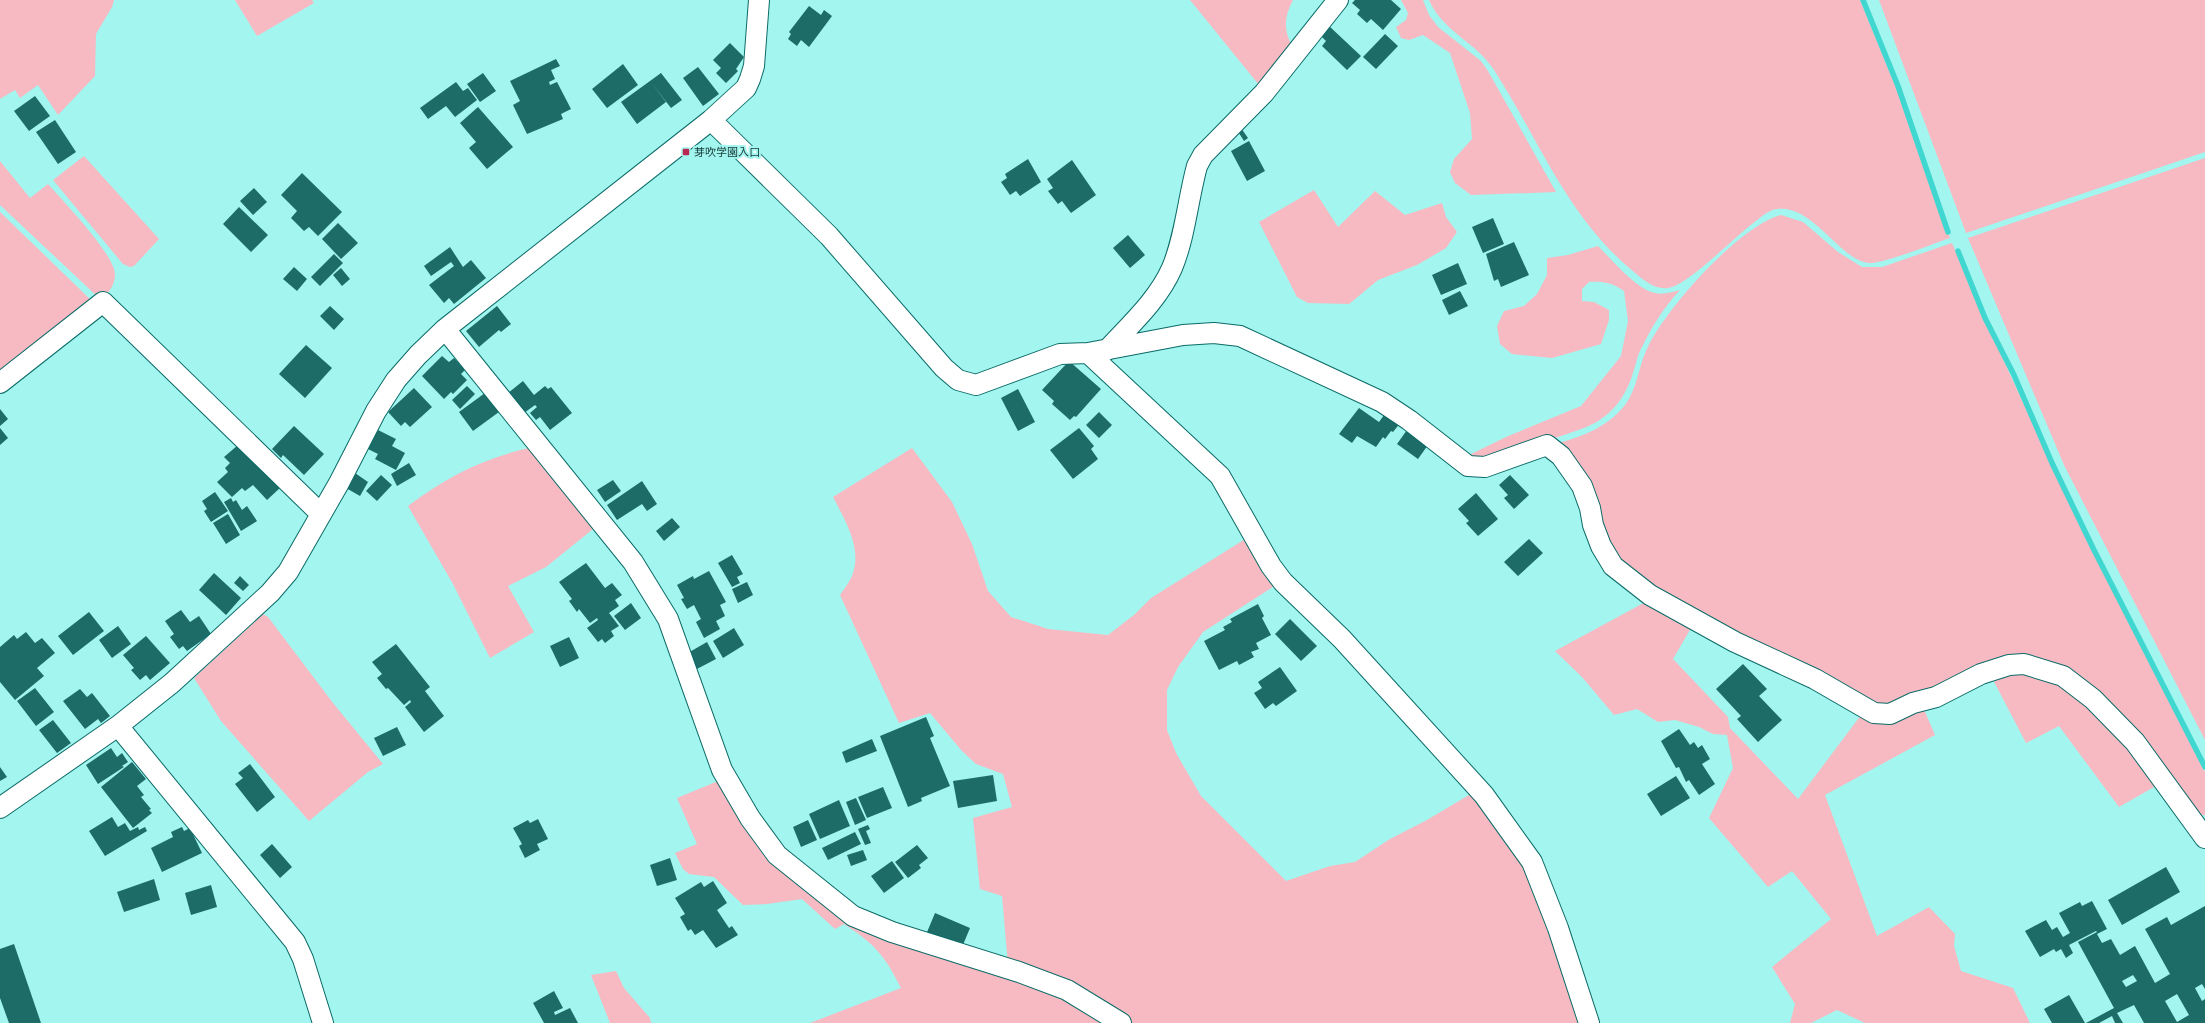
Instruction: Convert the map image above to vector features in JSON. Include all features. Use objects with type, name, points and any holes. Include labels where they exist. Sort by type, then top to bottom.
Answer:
[{"type":"street","points":[[0,808],[118,726],[172,683],[257,606],[288,572],[376,411],[396,380],[418,355],[445,329],[711,120],[746,88],[754,66],[760,0]]},
{"type":"street","points":[[1097,351],[1133,323],[1162,286],[1172,268],[1178,249],[1197,166],[1203,155],[1264,93],[1338,0]]},
{"type":"street","points":[[711,120],[829,236],[944,368],[958,380],[976,384],[1060,354],[1097,351],[1183,336],[1214,333],[1240,336],[1382,402],[1409,420],[1468,466],[1485,467],[1547,445],[1561,456],[1582,486],[1590,508],[1593,525],[1601,546],[1613,566],[1650,595],[1735,642],[1815,679],[1874,713],[1890,714],[1913,703],[1936,697],[1982,674],[2009,665],[2024,664],[2062,676],[2093,699],[2135,742],[2205,838]]},
{"type":"street","points":[[0,383],[104,302],[321,514]]},
{"type":"street","points":[[445,329],[633,562],[651,590],[668,619],[722,770],[750,818],[777,855],[853,916],[892,932],[1019,972],[1067,990],[1121,1023]]},
{"type":"street","points":[[1097,351],[1220,476],[1271,566],[1283,582],[1342,639],[1484,795],[1532,862],[1558,928],[1589,1023]]},
{"type":"street","points":[[118,726],[295,942],[303,959],[323,1023]]},
{"type":"shaded area","points":[[0,0],[114,0],[112,7],[96,34],[95,76],[58,115],[38,85],[20,98],[15,90],[0,99]]},
{"type":"shaded area","points":[[235,0],[312,0],[314,3],[257,36]]},
{"type":"shaded area","points":[[1190,0],[1293,0],[1288,11],[1286,22],[1288,38],[1291,44],[1259,85]]},
{"type":"shaded area","points":[[1401,0],[1423,0],[1429,15],[1438,27],[1481,61],[1556,192],[1471,195],[1455,183],[1450,172],[1454,159],[1472,139],[1470,113],[1450,53],[1423,35],[1409,40],[1401,38],[1396,27],[1406,20],[1408,13]]},
{"type":"shaded area","points":[[1429,0],[1860,0],[1896,88],[1950,238],[1899,256],[1871,263],[1860,261],[1849,254],[1803,215],[1790,210],[1777,209],[1768,212],[1761,217],[1700,269],[1677,285],[1668,288],[1654,286],[1645,281],[1610,250],[1590,227],[1556,177],[1487,60],[1442,20]]},
{"type":"shaded area","points":[[1879,0],[2205,0],[2205,152],[1966,233]]},
{"type":"shaded area","points":[[84,156],[159,239],[134,266],[130,267],[123,264],[53,180]]},
{"type":"shaded area","points":[[2205,158],[2205,740],[2064,465],[1968,238]]},
{"type":"shaded area","points":[[0,161],[30,198],[48,184],[97,241],[112,265],[115,274],[115,278],[109,292],[101,300],[0,205]]},
{"type":"shaded area","points":[[1314,190],[1338,227],[1375,191],[1405,215],[1442,203],[1446,217],[1457,232],[1446,248],[1417,265],[1378,280],[1349,304],[1308,303],[1297,297],[1259,222]]},
{"type":"shaded area","points":[[0,212],[93,302],[2,372],[0,369]]},
{"type":"shaded area","points":[[1781,215],[1803,222],[1838,252],[1862,267],[1882,267],[1952,243],[1984,318],[2057,476],[2205,772],[2205,815],[2197,816],[2162,768],[2044,664],[1884,710],[1622,571],[1552,445],[1573,439],[1592,431],[1610,420],[1618,413],[1629,399],[1635,386],[1643,358],[1655,334],[1668,314],[1685,293],[1724,252],[1764,222]]},
{"type":"shaded area","points":[[1598,246],[1632,280],[1648,291],[1661,294],[1680,290],[1663,311],[1649,333],[1638,355],[1630,382],[1621,399],[1602,419],[1584,428],[1487,462],[1465,457],[1506,437],[1581,406],[1621,356],[1628,321],[1624,291],[1612,284],[1603,282],[1589,282],[1582,289],[1582,301],[1594,302],[1609,310],[1609,320],[1601,344],[1552,358],[1512,354],[1500,344],[1497,326],[1504,311],[1524,306],[1537,294],[1547,275],[1547,258],[1568,255]]},
{"type":"shaded area","points":[[533,447],[598,525],[546,567],[508,586],[534,632],[490,658],[453,584],[408,506],[423,495],[467,469],[515,451]]},
{"type":"shaded area","points":[[912,448],[952,502],[972,544],[988,591],[1011,617],[1048,629],[1108,635],[1134,615],[1151,598],[1250,536],[1279,583],[1203,632],[1178,667],[1167,690],[1167,730],[1176,753],[1201,796],[1286,881],[1330,866],[1355,862],[1390,839],[1427,820],[1474,792],[1517,847],[1587,1023],[1125,1023],[1008,965],[1002,896],[980,889],[973,818],[1012,807],[1003,774],[976,764],[962,751],[930,713],[899,723],[840,595],[852,576],[855,566],[855,556],[851,535],[843,515],[833,497]]},
{"type":"shaded area","points":[[1651,599],[1694,623],[1673,659],[1728,717],[1730,728],[1798,799],[1864,711],[1922,705],[1935,735],[1825,795],[1877,936],[1929,907],[1955,934],[1954,946],[1961,971],[2013,988],[2030,1023],[1865,1023],[1837,1010],[1811,1023],[1790,1023],[1795,1004],[1772,967],[1831,919],[1792,871],[1768,887],[1709,818],[1733,768],[1727,735],[1713,734],[1699,727],[1675,720],[1658,722],[1637,709],[1614,715],[1582,677],[1555,651]]},
{"type":"shaded area","points":[[263,614],[268,617],[333,703],[383,764],[368,772],[309,821],[221,721],[194,678]]},
{"type":"shaded area","points":[[2008,668],[2072,687],[2161,783],[2119,807],[2059,726],[2026,743],[1990,674]]},
{"type":"shaded area","points":[[723,779],[821,898],[1000,969],[1115,1023],[810,1023],[901,988],[890,967],[864,938],[844,924],[835,929],[802,899],[767,904],[743,905],[714,877],[689,874],[683,869],[675,853],[697,844],[677,798]]},
{"type":"shaded area","points":[[616,971],[624,988],[650,1018],[651,1023],[610,1023],[591,975]]},
{"type":"building","points":[[1355,0],[1391,0],[1401,9],[1383,30],[1371,19],[1367,23],[1357,14],[1360,10],[1352,3]]},
{"type":"building","points":[[809,6],[821,15],[824,10],[832,16],[809,47],[801,40],[797,46],[788,39],[791,34],[789,32]]},
{"type":"building","points":[[1328,25],[1361,56],[1347,70],[1322,46],[1326,41],[1319,34]]},
{"type":"building","points":[[1385,34],[1398,46],[1376,69],[1363,57]]},
{"type":"building","points":[[730,43],[744,57],[736,69],[738,71],[726,83],[716,73],[721,68],[713,60]]},
{"type":"building","points":[[556,59],[560,66],[551,70],[555,79],[549,82],[550,85],[557,82],[571,109],[561,114],[563,119],[527,134],[513,105],[520,101],[510,81]]},
{"type":"building","points":[[623,64],[638,85],[607,108],[592,89]]},
{"type":"building","points":[[698,67],[719,94],[703,106],[683,78]]},
{"type":"building","points":[[483,73],[496,91],[480,102],[467,84]]},
{"type":"building","points":[[661,73],[682,100],[671,108],[650,81]]},
{"type":"building","points":[[650,81],[666,102],[637,124],[621,102]]},
{"type":"building","points":[[456,82],[463,91],[468,88],[477,100],[455,117],[446,106],[428,119],[420,108]]},
{"type":"building","points":[[35,96],[50,116],[29,131],[14,111]]},
{"type":"building","points":[[478,107],[513,147],[487,169],[469,148],[476,142],[460,123]]},
{"type":"building","points":[[55,120],[76,152],[58,164],[36,132]]},
{"type":"building","points":[[1241,128],[1248,138],[1244,141],[1237,130]]},
{"type":"building","points":[[1249,141],[1265,171],[1247,181],[1231,151]]},
{"type":"building","points":[[1028,159],[1041,182],[1020,196],[1016,191],[1010,195],[1001,182],[1007,178],[1005,174]]},
{"type":"building","points":[[1072,160],[1096,195],[1071,213],[1062,201],[1058,204],[1048,191],[1053,188],[1047,179]]},
{"type":"building","points":[[302,173],[342,212],[318,236],[309,227],[304,231],[291,218],[297,211],[281,195]]},
{"type":"building","points":[[254,188],[267,202],[253,215],[240,201]]},
{"type":"building","points":[[239,207],[268,235],[251,252],[223,224]]},
{"type":"building","points":[[1493,218],[1504,244],[1483,253],[1472,227]]},
{"type":"building","points":[[338,223],[358,243],[341,259],[322,239]]},
{"type":"building","points":[[1128,235],[1145,255],[1130,268],[1113,248]]},
{"type":"building","points":[[1514,242],[1529,275],[1501,287],[1498,279],[1494,281],[1486,254]]},
{"type":"building","points":[[450,247],[463,267],[471,260],[486,278],[454,304],[449,298],[444,303],[429,285],[454,266],[451,262],[431,276],[424,266]]},
{"type":"building","points":[[334,254],[343,263],[320,286],[311,277]]},
{"type":"building","points":[[1458,263],[1467,284],[1441,295],[1432,275]]},
{"type":"building","points":[[294,267],[307,279],[297,291],[283,279]]},
{"type":"building","points":[[341,268],[350,279],[342,286],[333,275]]},
{"type":"building","points":[[1460,291],[1468,306],[1449,315],[1442,300]]},
{"type":"building","points":[[330,306],[344,319],[334,330],[320,316]]},
{"type":"building","points":[[497,306],[511,324],[501,332],[499,330],[479,347],[466,331]]},
{"type":"building","points":[[306,345],[332,368],[305,398],[279,374]]},
{"type":"building","points":[[442,356],[449,362],[454,358],[465,370],[461,374],[467,380],[453,394],[451,392],[444,399],[422,376]]},
{"type":"building","points":[[1069,361],[1101,389],[1076,417],[1074,416],[1070,420],[1052,404],[1054,401],[1042,390]]},
{"type":"building","points":[[523,381],[534,395],[545,386],[548,389],[551,387],[572,413],[550,430],[540,417],[536,420],[530,413],[537,407],[535,405],[524,413],[508,393]]},
{"type":"building","points":[[467,386],[475,394],[460,409],[452,400]]},
{"type":"building","points":[[414,388],[432,407],[410,427],[405,422],[401,426],[388,412]]},
{"type":"building","points":[[1018,389],[1035,422],[1018,431],[1001,398]]},
{"type":"building","points":[[485,393],[499,412],[473,431],[459,412]]},
{"type":"building","points":[[1359,408],[1379,422],[1387,411],[1401,422],[1385,439],[1383,437],[1376,447],[1357,436],[1352,443],[1339,434]]},
{"type":"building","points":[[0,409],[8,419],[0,426]]},
{"type":"building","points":[[1099,412],[1112,425],[1099,438],[1086,425]]},
{"type":"building","points":[[294,426],[324,454],[304,475],[283,455],[281,458],[272,449]]},
{"type":"building","points":[[0,428],[8,438],[0,445]]},
{"type":"building","points":[[1079,428],[1094,446],[1091,449],[1098,459],[1073,479],[1050,450]]},
{"type":"building","points":[[378,430],[396,439],[392,446],[405,453],[396,470],[375,459],[378,454],[368,449]]},
{"type":"building","points":[[1407,430],[1428,445],[1418,459],[1397,444]]},
{"type":"building","points":[[238,445],[281,487],[267,500],[253,485],[245,491],[242,488],[232,497],[217,482],[228,472],[225,468],[230,463],[224,457]]},
{"type":"building","points":[[409,463],[416,475],[397,486],[391,474]]},
{"type":"building","points":[[355,473],[368,482],[360,496],[346,488]]},
{"type":"building","points":[[381,475],[392,485],[377,501],[366,491]]},
{"type":"building","points":[[1510,475],[1529,495],[1514,509],[1504,498],[1508,495],[1499,485]]},
{"type":"building","points":[[613,480],[621,491],[605,502],[597,490]]},
{"type":"building","points":[[642,481],[657,504],[647,511],[642,504],[617,520],[607,505]]},
{"type":"building","points":[[215,492],[228,511],[211,522],[204,511],[207,509],[202,501]]},
{"type":"building","points":[[1476,493],[1498,519],[1478,536],[1466,523],[1469,521],[1458,509]]},
{"type":"building","points":[[231,498],[233,502],[236,500],[242,510],[247,506],[257,521],[241,531],[224,502]]},
{"type":"building","points":[[228,514],[240,535],[226,544],[213,523]]},
{"type":"building","points":[[672,518],[680,527],[664,541],[656,531]]},
{"type":"building","points":[[1529,539],[1543,553],[1518,576],[1504,562]]},
{"type":"building","points":[[732,555],[743,574],[737,577],[740,583],[732,587],[718,563]]},
{"type":"building","points":[[586,563],[605,588],[612,583],[622,595],[615,600],[619,606],[609,613],[619,626],[611,631],[614,636],[605,643],[602,639],[598,642],[587,628],[598,620],[597,618],[590,623],[579,609],[577,612],[569,601],[572,599],[559,582]]},
{"type":"building","points":[[709,571],[726,602],[720,605],[725,616],[716,621],[720,629],[704,638],[696,622],[701,619],[694,605],[687,609],[681,599],[684,598],[677,585],[693,576],[694,579]]},
{"type":"building","points":[[214,573],[241,598],[226,615],[199,590]]},
{"type":"building","points":[[240,576],[249,585],[243,591],[234,583]]},
{"type":"building","points":[[747,582],[753,595],[738,603],[732,589]]},
{"type":"building","points":[[631,603],[641,618],[625,630],[614,616]]},
{"type":"building","points":[[1258,604],[1264,616],[1262,618],[1271,635],[1256,643],[1259,649],[1251,652],[1254,657],[1239,665],[1237,661],[1219,670],[1204,641],[1225,630],[1223,627],[1232,622],[1230,619]]},
{"type":"building","points":[[181,610],[190,622],[199,616],[211,634],[187,651],[183,646],[179,649],[170,637],[174,634],[165,621]]},
{"type":"building","points":[[89,612],[104,631],[73,655],[58,636]]},
{"type":"building","points":[[1290,619],[1317,646],[1301,661],[1275,634]]},
{"type":"building","points":[[118,626],[131,644],[112,658],[99,640]]},
{"type":"building","points":[[734,628],[744,645],[723,658],[713,641]]},
{"type":"building","points":[[26,632],[35,643],[42,638],[55,653],[37,668],[44,676],[15,700],[0,682],[0,647],[14,635],[17,639]]},
{"type":"building","points":[[146,636],[170,663],[150,680],[146,675],[140,680],[131,670],[134,668],[123,655]]},
{"type":"building","points":[[569,637],[579,658],[560,667],[550,646]]},
{"type":"building","points":[[707,642],[716,659],[695,670],[686,654]]},
{"type":"building","points":[[396,644],[430,687],[425,691],[444,716],[424,732],[405,707],[411,702],[410,700],[404,705],[388,688],[386,689],[377,678],[382,674],[372,662]]},
{"type":"building","points":[[1743,664],[1767,689],[1759,696],[1782,720],[1758,742],[1737,719],[1741,716],[1716,689]]},
{"type":"building","points":[[1280,667],[1297,691],[1276,706],[1273,703],[1265,709],[1254,693],[1262,688],[1258,682]]},
{"type":"building","points":[[35,688],[54,712],[36,726],[17,701]]},
{"type":"building","points":[[80,689],[87,697],[92,693],[110,716],[101,723],[98,719],[85,729],[63,701]]},
{"type":"building","points":[[926,717],[934,736],[930,738],[950,786],[921,798],[922,801],[908,807],[880,736]]},
{"type":"building","points":[[53,720],[71,743],[57,753],[39,730]]},
{"type":"building","points":[[397,727],[406,745],[383,756],[374,738]]},
{"type":"building","points":[[1679,729],[1690,745],[1694,742],[1698,748],[1702,745],[1710,759],[1702,764],[1715,784],[1699,795],[1689,780],[1686,782],[1679,767],[1676,768],[1661,741]]},
{"type":"building","points":[[872,739],[877,751],[846,763],[842,752]]},
{"type":"building","points":[[111,748],[117,757],[122,753],[128,762],[122,766],[124,767],[98,784],[86,765]]},
{"type":"building","points":[[132,762],[146,779],[137,786],[144,795],[141,797],[151,809],[149,810],[152,813],[133,828],[101,787]]},
{"type":"building","points":[[250,764],[275,797],[257,812],[235,784],[243,778],[238,773]]},
{"type":"building","points":[[0,767],[7,777],[0,781]]},
{"type":"building","points":[[993,775],[997,801],[958,808],[953,781]]},
{"type":"building","points":[[1676,776],[1690,798],[1661,816],[1647,794]]},
{"type":"building","points":[[883,787],[892,808],[867,818],[858,797]]},
{"type":"building","points":[[856,798],[866,820],[855,825],[846,802]]},
{"type":"building","points":[[839,800],[850,826],[820,839],[809,814]]},
{"type":"building","points":[[112,817],[118,827],[125,823],[130,831],[138,827],[139,830],[145,827],[147,831],[105,856],[89,831]]},
{"type":"building","points":[[538,819],[548,839],[537,844],[540,850],[525,858],[519,846],[522,844],[513,828],[528,820],[530,823]]},
{"type":"building","points":[[808,820],[817,840],[801,847],[793,827]]},
{"type":"building","points":[[868,825],[870,829],[866,831],[871,843],[865,845],[858,829]]},
{"type":"building","points":[[182,827],[184,831],[190,828],[202,853],[162,872],[151,848],[173,837],[171,832]]},
{"type":"building","points":[[855,832],[861,844],[828,860],[822,848]]},
{"type":"building","points":[[272,844],[292,867],[280,878],[260,855]]},
{"type":"building","points":[[917,845],[928,858],[919,865],[921,868],[908,878],[895,862]]},
{"type":"building","points":[[863,850],[867,860],[851,866],[847,855]]},
{"type":"building","points":[[670,858],[677,880],[657,886],[650,865]]},
{"type":"building","points":[[892,861],[904,878],[884,893],[871,876]]},
{"type":"building","points":[[2166,867],[2180,892],[2122,925],[2108,900]]},
{"type":"building","points":[[154,879],[160,900],[124,912],[117,892]]},
{"type":"building","points":[[713,881],[727,903],[717,910],[729,928],[732,926],[738,935],[716,948],[703,930],[695,935],[691,929],[688,931],[680,917],[685,914],[675,898],[701,882],[704,887]]},
{"type":"building","points":[[211,885],[217,907],[191,915],[185,893]]},
{"type":"building","points":[[2092,901],[2107,929],[2097,934],[2102,943],[2111,939],[2120,955],[2135,946],[2155,983],[2170,974],[2145,929],[2167,917],[2171,925],[2205,906],[2205,989],[2202,984],[2195,988],[2202,1001],[2205,999],[2205,1023],[2144,1023],[2134,1005],[2117,1013],[2123,1023],[2115,1023],[2112,1016],[2099,1023],[2086,1023],[2114,1008],[2078,942],[2097,932],[2096,931],[2069,945],[2073,953],[2066,958],[2061,949],[2056,952],[2054,949],[2040,957],[2025,931],[2046,920],[2052,930],[2057,927],[2063,937],[2070,933],[2059,913],[2080,902],[2082,906]],"holes":[[[2133,975],[2137,981],[2126,987],[2122,981]],[[2177,994],[2189,1015],[2177,1022],[2165,1001]]]},
{"type":"building","points":[[935,913],[970,928],[960,952],[925,937]]},
{"type":"building","points":[[14,944],[41,1023],[9,1023],[0,998],[0,949]]},
{"type":"building","points":[[554,991],[563,1008],[554,1012],[555,1015],[570,1008],[578,1023],[544,1023],[533,1003]]},
{"type":"building","points":[[2069,995],[2085,1023],[2052,1023],[2044,1009]]},
{"type":"waterway","points":[[1863,0],[1898,86],[1948,232]]},
{"type":"waterway","points":[[1958,251],[1985,318],[2014,375],[2052,463],[2094,550],[2205,767]]},
{"type":"place","name":"芽吹学園入口","points":[[686,152]]}]
